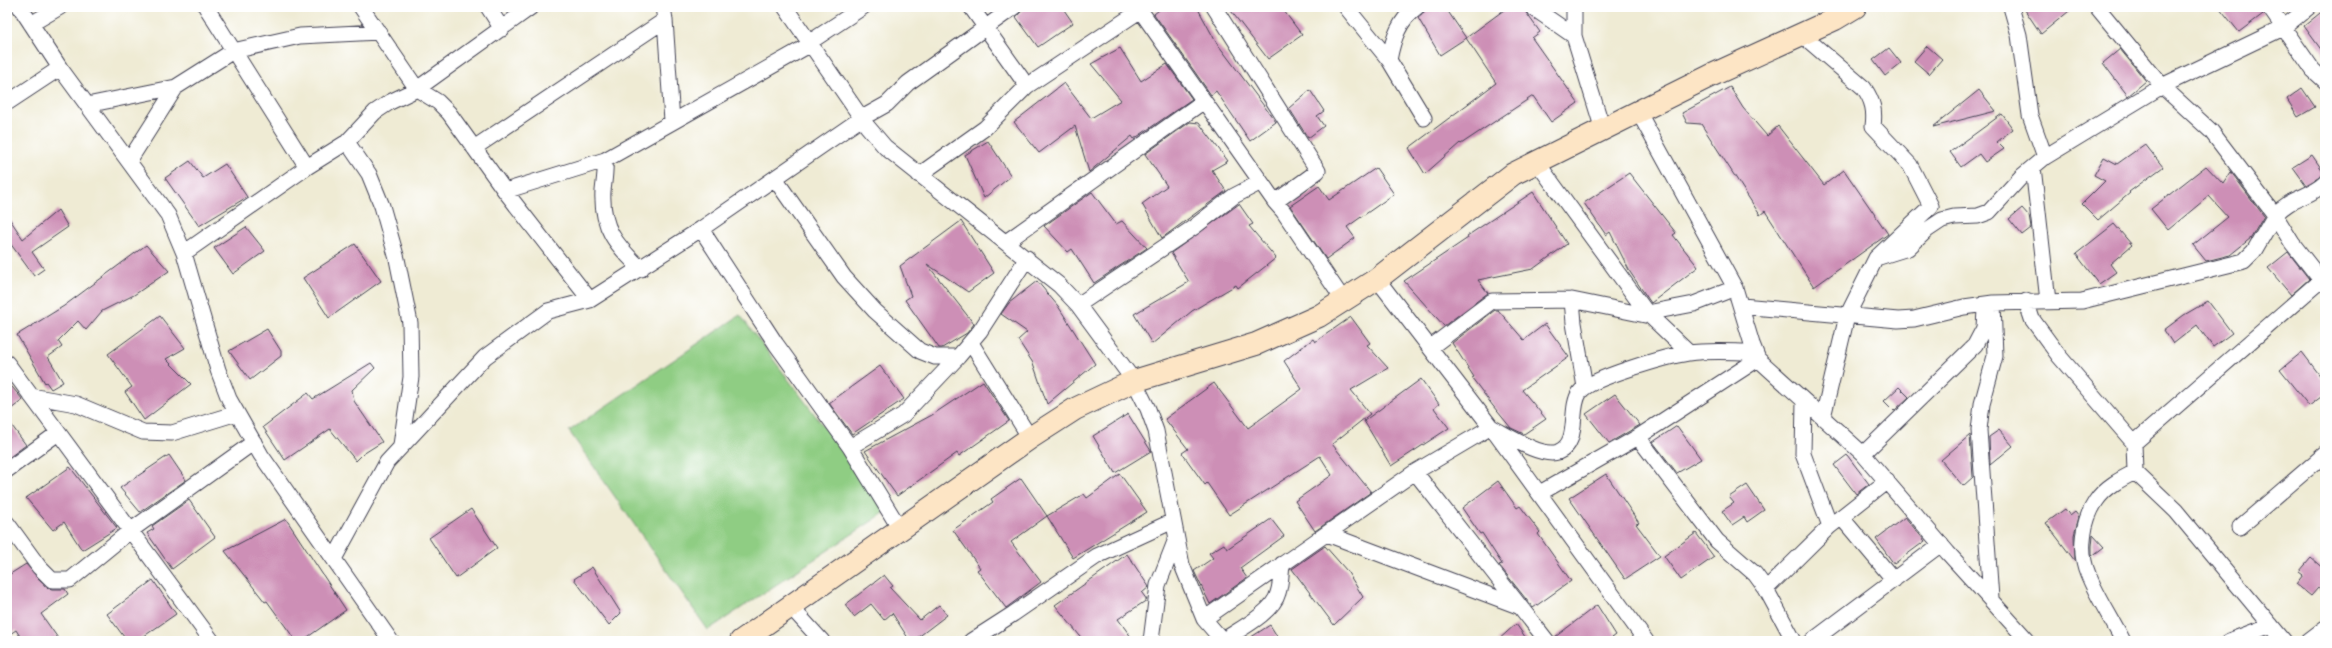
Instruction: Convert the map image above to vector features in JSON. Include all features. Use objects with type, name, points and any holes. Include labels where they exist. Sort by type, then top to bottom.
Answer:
[{"type":"main road","points":[[741,641],[1030,438],[1075,409],[1134,381],[1256,344],[1319,316],[1377,279],[1507,178],[1536,161],[1639,113],[1710,76],[1835,19],[1855,7]]},
{"type":"street","points":[[20,7],[60,68],[168,215],[184,253],[218,370],[237,413],[254,442],[391,641]]},
{"type":"street","points":[[31,24],[60,7]]},
{"type":"street","points":[[206,7],[307,167]]},
{"type":"street","points":[[361,7],[417,89],[438,102],[449,113],[505,191],[590,300]]},
{"type":"street","points":[[488,7],[502,29]]},
{"type":"street","points":[[184,253],[307,167],[347,142],[375,112],[390,102],[417,89],[531,7]]},
{"type":"street","points":[[785,7],[862,118],[886,147],[919,175],[1027,258],[1059,285],[1078,305],[1134,381],[1156,430],[1182,565],[1204,619],[1222,641],[1268,610],[1275,601],[1278,592],[1282,564]]},
{"type":"street","points":[[505,191],[605,160],[810,43],[863,7]]},
{"type":"street","points":[[971,7],[1027,86]]},
{"type":"street","points":[[334,559],[375,482],[401,445],[485,358],[518,331],[548,311],[590,300],[641,269],[775,179],[862,118],[887,104],[908,84],[1014,7]]},
{"type":"street","points":[[1214,7],[1318,171],[1275,202]]},
{"type":"street","points":[[1346,7],[1389,60],[1424,118]]},
{"type":"street","points":[[1389,60],[1393,41],[1400,27],[1407,14],[1417,7]]},
{"type":"street","points":[[1532,7],[1574,36]]},
{"type":"street","points":[[1574,7],[1574,36],[1603,130]]},
{"type":"street","points":[[2011,7],[2019,35],[2030,116],[2045,157]]},
{"type":"street","points":[[2098,7],[2162,86],[2211,131],[2275,215],[2292,243],[2323,282],[2134,443]]},
{"type":"street","points":[[2269,7],[2314,70],[2325,81]]},
{"type":"street","points":[[1876,258],[1908,248],[1927,230],[1942,220],[1954,217],[1978,216],[1989,212],[2033,167],[2045,157],[2162,86],[2283,28],[2310,7]]},
{"type":"street","points":[[919,175],[985,128],[1027,86],[1140,9],[1275,202],[1283,211],[1344,301]]},
{"type":"street","points":[[664,14],[672,121]]},
{"type":"street","points":[[474,148],[664,14]]},
{"type":"street","points":[[87,104],[176,87],[233,51],[300,36],[378,32]]},
{"type":"street","points":[[1801,34],[1864,88],[1872,100],[1875,113],[1873,126],[1910,165],[1931,206],[1876,258],[1847,316],[1823,417]]},
{"type":"street","points":[[7,103],[60,68]]},
{"type":"street","points":[[129,161],[176,87]]},
{"type":"street","points":[[1006,242],[1204,101]]},
{"type":"street","points":[[1639,113],[1736,288],[1757,355],[1804,401],[1863,454],[1941,544],[2029,640]]},
{"type":"street","points":[[347,142],[369,174],[382,206],[397,259],[410,323],[410,377],[401,445]]},
{"type":"street","points":[[605,160],[603,209],[608,229],[618,247],[641,269]]},
{"type":"street","points":[[1536,161],[1648,315],[1689,353]]},
{"type":"street","points":[[2033,167],[2048,301]]},
{"type":"street","points":[[775,179],[844,277],[875,311],[920,351],[935,357],[958,357]]},
{"type":"street","points":[[1078,305],[1194,227],[1234,196],[1261,182]]},
{"type":"street","points":[[1742,306],[1874,319],[1914,319],[1989,303],[2026,301],[2082,301],[2244,260],[2254,251],[2275,215],[2286,204],[2315,192],[2325,183]]},
{"type":"street","points":[[701,229],[776,344],[850,447],[900,529]]},
{"type":"street","points":[[850,447],[903,415],[958,357],[971,343],[1027,258]]},
{"type":"street","points":[[1377,279],[1431,347],[1540,493],[1645,641]]},
{"type":"street","points":[[1431,347],[1492,301],[1572,300],[1648,315],[1694,304],[1736,288]]},
{"type":"street","points":[[1572,300],[1574,323],[1585,387]]},
{"type":"street","points":[[2026,301],[2032,320],[2059,356],[2134,443],[2135,472],[2176,511],[2284,641]]},
{"type":"street","points":[[1863,454],[1975,345],[1984,328],[1989,303]]},
{"type":"street","points":[[1989,303],[1995,356],[1982,404],[1979,430],[1991,598]]},
{"type":"street","points":[[971,343],[1030,438]]},
{"type":"street","points":[[1491,427],[1538,450],[1553,453],[1559,452],[1564,449],[1571,440],[1576,400],[1585,387],[1622,372],[1689,353],[1757,355]]},
{"type":"street","points":[[1540,493],[1638,437],[1757,355]]},
{"type":"street","points":[[7,363],[212,641]]},
{"type":"street","points":[[31,396],[76,404],[143,432],[172,433],[237,413]]},
{"type":"street","points":[[1804,401],[1803,454],[1835,522],[1894,580]]},
{"type":"street","points":[[1204,619],[1416,472],[1491,427]]},
{"type":"street","points":[[7,470],[58,433]]},
{"type":"street","points":[[1638,437],[1718,541],[1755,574],[1766,589],[1794,641]]},
{"type":"street","points":[[7,523],[39,567],[52,580],[70,580],[130,531],[254,442]]},
{"type":"street","points":[[2240,527],[2325,454]]},
{"type":"street","points":[[1416,472],[1518,606],[1547,641]]},
{"type":"street","points":[[2123,641],[2088,574],[2083,558],[2083,535],[2088,517],[2096,500],[2113,484],[2135,472]]},
{"type":"street","points":[[1766,589],[1835,522],[1887,481]]},
{"type":"street","points":[[971,641],[1097,556],[1173,522]]},
{"type":"street","points":[[1327,534],[1518,606]]},
{"type":"street","points":[[1151,641],[1158,585],[1176,539]]},
{"type":"street","points":[[1812,641],[1941,544]]},
{"type":"street","points":[[790,606],[822,641]]},
{"type":"street","points":[[2229,641],[2271,625]]},
{"type":"street","points":[[2308,641],[2325,628]]},
{"type":"green space","points":[[740,315],[887,511],[708,630],[569,431]]},
{"type":"building","points":[[1025,7],[1062,7],[1073,23],[1038,47],[1016,17]]},
{"type":"building","points":[[1163,7],[1197,7],[1216,42],[1276,122],[1250,141],[1216,91],[1211,95],[1154,14]]},
{"type":"building","points":[[1228,7],[1281,7],[1302,35],[1268,59]]},
{"type":"building","points":[[1426,7],[1445,7],[1466,38],[1440,55],[1418,18],[1423,14]]},
{"type":"building","points":[[1508,7],[1522,7],[1540,32],[1532,38],[1578,103],[1551,122],[1533,96],[1461,144],[1460,143],[1425,174],[1409,148],[1496,83],[1466,38]]},
{"type":"building","points":[[2023,7],[2074,7],[2041,34]]},
{"type":"building","points":[[2219,7],[2260,7],[2263,14],[2239,32]]},
{"type":"building","points":[[2325,9],[2325,55],[2304,26]]},
{"type":"building","points":[[1927,46],[1942,59],[1929,74],[1914,61]]},
{"type":"building","points":[[1120,48],[1141,81],[1167,64],[1192,99],[1134,139],[1132,136],[1089,172],[1075,126],[1039,153],[1014,122],[1064,83],[1091,118],[1121,100],[1091,64]]},
{"type":"building","points":[[1889,48],[1901,63],[1885,76],[1873,60]]},
{"type":"building","points":[[2120,49],[2146,81],[2128,96],[2103,63]]},
{"type":"building","points":[[1730,87],[1743,108],[1767,136],[1778,126],[1824,185],[1844,170],[1888,234],[1814,287],[1765,211],[1760,215],[1701,124],[1687,123],[1682,113]]},
{"type":"building","points":[[2302,88],[2315,107],[2298,117],[2287,99]]},
{"type":"building","points":[[1310,90],[1324,111],[1317,116],[1324,126],[1308,138],[1289,108]]},
{"type":"building","points":[[1979,90],[1996,111],[1933,127]]},
{"type":"building","points":[[2002,114],[2013,129],[1997,142],[2004,149],[1985,162],[1979,154],[1961,167],[1950,152]]},
{"type":"building","points":[[1190,122],[1199,123],[1228,161],[1212,170],[1226,191],[1162,238],[1142,204],[1167,186],[1145,154]]},
{"type":"building","points":[[988,141],[1011,176],[984,198],[965,155]]},
{"type":"building","points":[[2145,144],[2163,167],[2129,192],[2130,193],[2098,220],[2082,204],[2105,181],[2094,175],[2104,157],[2117,164]]},
{"type":"building","points":[[2312,155],[2325,174],[2306,185],[2293,167]]},
{"type":"building","points":[[190,161],[203,178],[225,164],[247,197],[199,226],[165,178]]},
{"type":"building","points":[[2206,166],[2223,184],[2231,172],[2264,216],[2251,238],[2230,255],[2206,261],[2193,245],[2228,217],[2209,196],[2168,230],[2151,209]]},
{"type":"building","points":[[1376,168],[1394,194],[1347,227],[1355,238],[1326,259],[1290,206],[1319,186],[1329,200]]},
{"type":"building","points":[[1629,173],[1676,233],[1673,235],[1698,267],[1651,303],[1630,272],[1610,232],[1606,235],[1584,203]]},
{"type":"building","points":[[1092,192],[1116,224],[1122,221],[1147,248],[1094,283],[1072,249],[1068,252],[1044,226]]},
{"type":"building","points":[[1533,192],[1567,244],[1533,269],[1478,280],[1488,293],[1444,326],[1404,281],[1468,238],[1467,236]]},
{"type":"building","points":[[1239,204],[1253,224],[1249,226],[1276,258],[1238,288],[1236,285],[1192,311],[1152,344],[1134,314],[1189,282],[1171,253]]},
{"type":"building","points":[[2022,208],[2029,216],[2031,228],[2022,235],[2009,219]]},
{"type":"building","points":[[58,210],[68,227],[32,252],[44,269],[34,276],[7,239],[7,215],[23,239]]},
{"type":"building","points":[[961,221],[994,273],[968,292],[927,264],[974,324],[967,333],[942,348],[939,348],[905,300],[911,296],[900,266]]},
{"type":"building","points":[[2114,224],[2132,245],[2110,264],[2116,272],[2099,284],[2076,254]]},
{"type":"building","points":[[246,227],[265,251],[233,274],[214,248]]},
{"type":"building","points":[[355,244],[381,281],[329,318],[303,278]]},
{"type":"building","points":[[146,245],[169,271],[134,295],[102,311],[86,330],[78,321],[58,341],[62,347],[48,357],[63,382],[51,389],[46,382],[45,383],[17,335],[64,306]]},
{"type":"building","points":[[2288,252],[2309,279],[2291,295],[2268,268]]},
{"type":"building","points":[[1037,281],[1058,306],[1095,364],[1047,404],[1033,363],[1018,340],[1027,332],[1001,314],[1009,303]]},
{"type":"building","points":[[2208,301],[2232,333],[2213,347],[2197,325],[2173,344],[2164,330],[2184,315]]},
{"type":"building","points":[[1495,310],[1498,310],[1524,340],[1545,324],[1569,357],[1522,390],[1546,419],[1524,434],[1511,428],[1493,406],[1472,378],[1474,377],[1452,343]]},
{"type":"building","points":[[160,316],[185,348],[166,359],[191,384],[144,420],[125,392],[132,387],[108,354]]},
{"type":"building","points":[[1351,317],[1370,343],[1367,345],[1388,368],[1351,390],[1370,414],[1332,444],[1371,492],[1315,531],[1295,501],[1332,475],[1320,456],[1229,515],[1207,483],[1205,485],[1182,453],[1188,449],[1165,419],[1214,383],[1248,428],[1302,389],[1284,361],[1313,339],[1315,342]]},
{"type":"building","points":[[267,329],[281,351],[281,356],[250,380],[229,351]]},
{"type":"building","points":[[2302,352],[2325,382],[2325,394],[2309,406],[2280,370]]},
{"type":"building","points":[[371,363],[375,368],[352,390],[354,401],[382,442],[363,454],[356,461],[330,429],[285,460],[263,427],[308,393],[313,399]]},
{"type":"building","points":[[880,366],[904,399],[852,434],[829,403]]},
{"type":"building","points":[[1421,379],[1439,404],[1434,408],[1449,428],[1391,466],[1364,421]]},
{"type":"building","points":[[7,381],[23,400],[7,412]]},
{"type":"building","points":[[983,381],[1009,421],[959,456],[957,453],[897,496],[865,451],[932,415]]},
{"type":"building","points":[[1899,387],[1909,397],[1894,411],[1884,401]]},
{"type":"building","points":[[1615,394],[1640,425],[1609,443],[1586,414]]},
{"type":"building","points":[[1128,414],[1151,451],[1115,473],[1093,436]]},
{"type":"building","points":[[7,419],[26,445],[7,459]]},
{"type":"building","points":[[1677,426],[1701,459],[1677,473],[1653,442]]},
{"type":"building","points":[[1999,430],[2013,446],[1990,465],[1989,437]]},
{"type":"building","points":[[1970,435],[1973,477],[1963,486],[1941,460]]},
{"type":"building","points":[[169,455],[186,480],[140,512],[120,488]]},
{"type":"building","points":[[1847,455],[1869,484],[1856,494],[1834,465]]},
{"type":"building","points":[[70,467],[117,528],[82,550],[64,522],[53,530],[26,498]]},
{"type":"building","points":[[1120,474],[1147,512],[1073,558],[1047,516],[1084,494],[1087,498]]},
{"type":"building","points":[[1606,474],[1639,523],[1636,524],[1660,556],[1625,579],[1569,498]]},
{"type":"building","points":[[1021,478],[1047,516],[1011,542],[1041,582],[1006,608],[977,570],[980,568],[953,530],[993,502],[991,499]]},
{"type":"building","points":[[1498,481],[1517,508],[1520,506],[1540,532],[1538,534],[1571,581],[1533,608],[1499,565],[1502,564],[1482,533],[1480,534],[1462,508]]},
{"type":"building","points":[[1747,485],[1764,510],[1747,522],[1744,517],[1732,525],[1722,511],[1734,503],[1729,497]]},
{"type":"building","points":[[189,500],[215,537],[172,569],[147,533],[154,529],[152,526]]},
{"type":"building","points":[[471,509],[497,548],[456,578],[429,538]]},
{"type":"building","points":[[2065,509],[2070,516],[2075,512],[2079,517],[2074,535],[2075,561],[2046,523]]},
{"type":"building","points":[[1905,517],[1925,541],[1894,564],[1876,539]]},
{"type":"building","points":[[286,519],[346,610],[302,641],[296,641],[267,601],[265,602],[225,551]]},
{"type":"building","points":[[1271,519],[1284,536],[1240,568],[1247,578],[1210,604],[1194,571],[1213,558],[1209,553],[1224,544],[1227,549]]},
{"type":"building","points":[[1696,533],[1714,557],[1681,580],[1664,556]]},
{"type":"building","points":[[2093,535],[2104,547],[2092,556],[2092,546]]},
{"type":"building","points":[[1325,546],[1347,571],[1363,597],[1334,625],[1292,569]]},
{"type":"building","points":[[1127,554],[1149,587],[1142,593],[1147,600],[1118,619],[1134,641],[1084,641],[1055,605]]},
{"type":"building","points":[[2311,558],[2325,570],[2325,593],[2318,588],[2311,596],[2296,584],[2303,575],[2299,572]]},
{"type":"building","points":[[26,564],[46,587],[52,589],[65,589],[68,594],[41,614],[60,641],[23,641],[16,630],[7,636],[7,576]]},
{"type":"building","points":[[592,567],[621,613],[609,625],[574,579]]},
{"type":"building","points":[[884,575],[893,586],[890,588],[920,620],[939,605],[947,615],[913,641],[910,641],[892,613],[884,620],[871,604],[854,617],[845,605]]},
{"type":"building","points":[[153,580],[176,614],[137,641],[127,641],[107,614]]},
{"type":"building","points":[[1597,605],[1616,635],[1608,641],[1556,641],[1555,637]]},
{"type":"building","points":[[1516,624],[1528,641],[1497,641]]},
{"type":"building","points":[[1270,625],[1280,641],[1245,641]]}]
